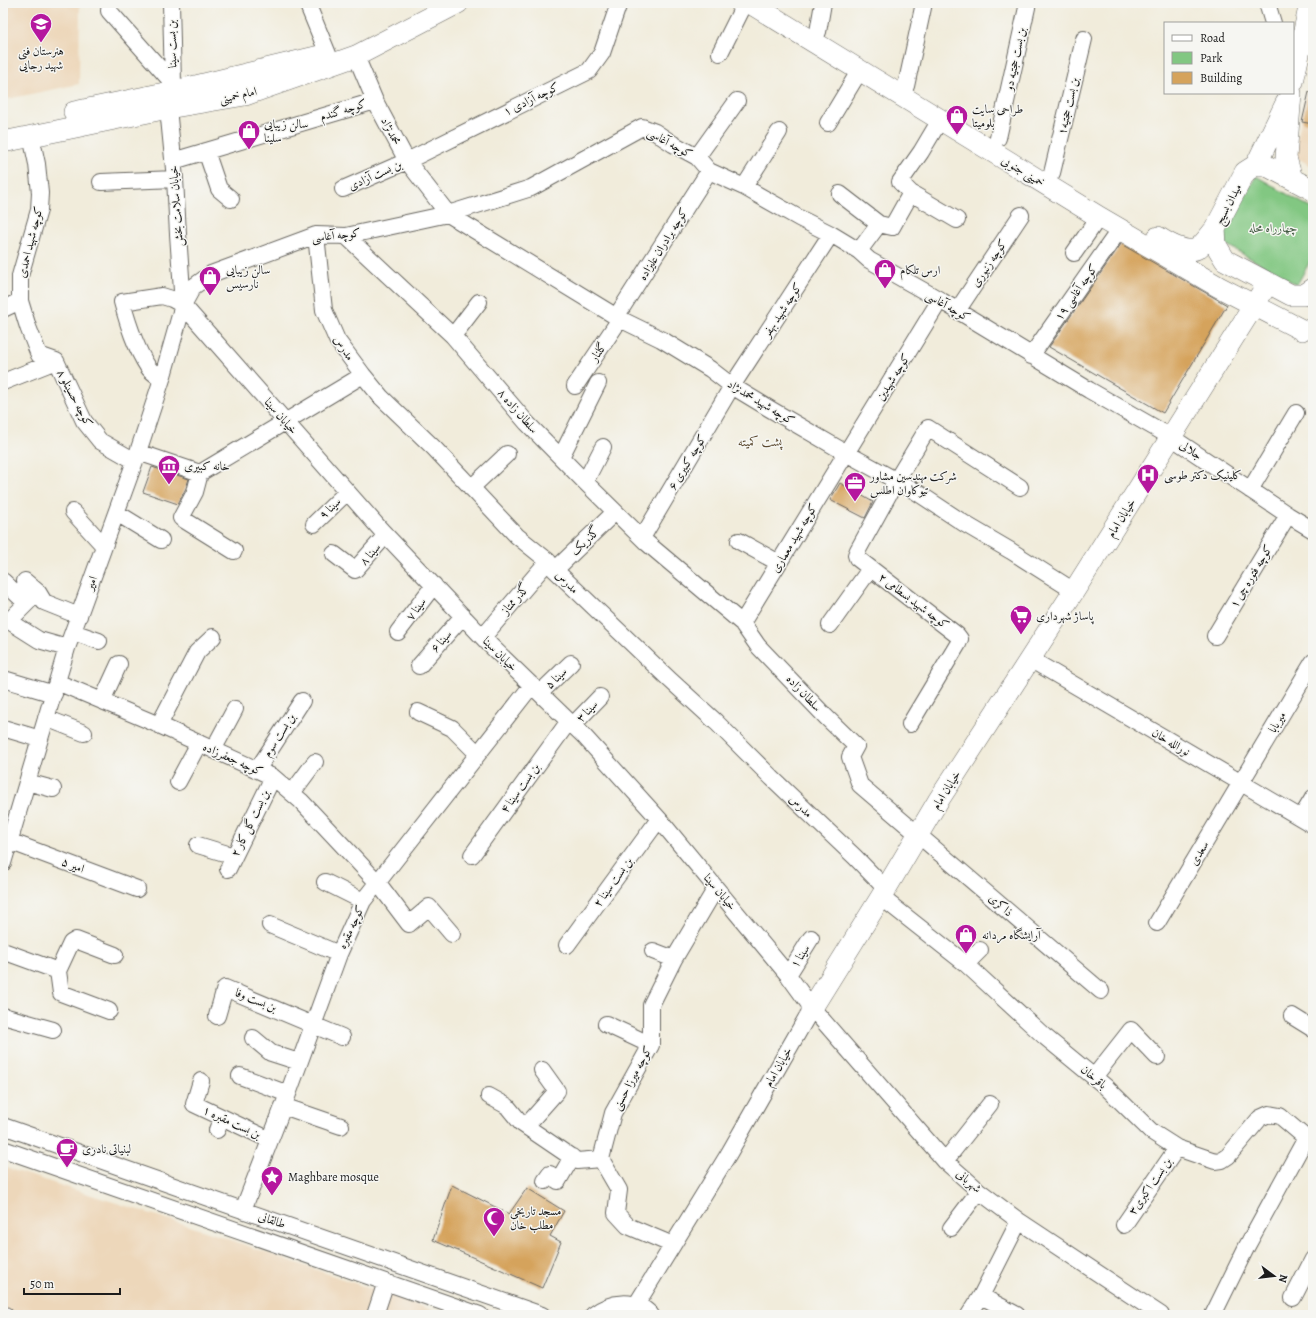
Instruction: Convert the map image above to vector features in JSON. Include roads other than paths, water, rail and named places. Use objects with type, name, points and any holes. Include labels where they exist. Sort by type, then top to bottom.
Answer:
[{"type":"main road","name":"امام خمینی","points":[[3,127],[328,54],[351,44],[429,3]]},
{"type":"main road","name":"امام خمینی","points":[[3,142],[168,108],[245,96],[356,56],[458,3]]},
{"type":"main road","name":"خمینی جنوبی","points":[[750,3],[1099,217],[1253,306],[1307,333]]},
{"type":"main road","name":"خمینی جنوبی","points":[[772,3],[906,86],[998,138],[1052,174],[1171,245],[1189,251],[1198,248],[1215,229]]},
{"type":"main road","points":[[1294,76],[1310,3]]},
{"type":"main road","points":[[1290,94],[1256,165],[1265,165],[1313,190]]},
{"type":"main road","points":[[1290,94],[1286,158],[1292,179]]},
{"type":"main road","name":"میدان بسیج","points":[[1256,165],[1245,172],[1215,229],[1216,245],[1225,260],[1291,295]]},
{"type":"main road","points":[[1219,287],[1239,268]]},
{"type":"main road","name":"خیابان امام","points":[[812,1008],[884,893],[938,801],[1074,591],[1268,283]]},
{"type":"main road","points":[[1307,333],[1291,295],[1304,295],[1313,289]]},
{"type":"street","points":[[110,3],[109,11],[176,87]]},
{"type":"street","name":"بن بست سینا","points":[[171,3],[176,87]]},
{"type":"street","points":[[307,3],[328,54]]},
{"type":"street","name":"کوچه آزادی ۱","points":[[407,161],[589,71],[602,53],[619,3]]},
{"type":"street","points":[[720,53],[745,3]]},
{"type":"street","points":[[818,32],[823,3]]},
{"type":"street","points":[[906,86],[924,3]]},
{"type":"street","name":"بن بست حجتیه دو","points":[[998,138],[1028,3]]},
{"type":"street","points":[[1267,3],[1274,22]]},
{"type":"street","name":"بن بست حجتیه۱","points":[[1052,174],[1084,39]]},
{"type":"street","name":"محمدنژاد","points":[[356,56],[375,101],[407,161],[448,214]]},
{"type":"street","points":[[828,124],[860,70]]},
{"type":"street","name":"کوچه گندم","points":[[173,161],[375,101]]},
{"type":"street","points":[[696,157],[737,101]]},
{"type":"street","name":"خیابان سلامت بخش","points":[[168,108],[175,179],[183,305]]},
{"type":"street","points":[[940,120],[921,152],[900,182],[911,193],[957,220]]},
{"type":"street","name":"کوچه آغاسی","points":[[183,305],[193,288],[211,274],[316,235],[346,236],[448,214],[531,188],[642,127],[655,132],[696,157],[709,171],[744,187],[831,234],[869,260],[940,300],[1031,356],[1171,437]]},
{"type":"street","points":[[744,187],[779,132]]},
{"type":"street","name":"کوچه شهید احمدی","points":[[30,136],[37,164],[40,199],[39,210],[20,276],[20,301],[39,355],[56,361]]},
{"type":"street","points":[[206,151],[219,189],[231,199]]},
{"type":"street","name":"بن بست آزادی","points":[[343,189],[407,161]]},
{"type":"street","name":"کوچه برادران علیزاده","points":[[618,318],[709,171]]},
{"type":"street","points":[[101,182],[175,179]]},
{"type":"street","points":[[840,194],[879,224],[892,227],[911,193]]},
{"type":"street","name":"کوچه شهید محمدنژاد","points":[[448,214],[618,318],[661,339],[710,369],[732,386],[915,492],[965,524],[1011,550],[1074,591]]},
{"type":"street","name":"کوچه زنبوری","points":[[957,311],[1021,215]]},
{"type":"street","points":[[1074,253],[1099,217]]},
{"type":"street","points":[[859,252],[879,224]]},
{"type":"street","name":"کوچه آغاسی ۱۹","points":[[1031,356],[1120,229]]},
{"type":"street","name":"کوچه شهید بهفر","points":[[732,386],[831,234]]},
{"type":"street","name":"مدرس","points":[[316,235],[324,310],[337,340],[362,375],[381,397],[434,448],[517,536],[552,566],[855,857],[884,893]]},
{"type":"street","name":"سلطان زاده ۸","points":[[346,236],[453,336],[527,423],[615,512],[642,538],[724,609]]},
{"type":"street","points":[[162,379],[148,368],[130,332],[122,302],[162,296],[183,305]]},
{"type":"street","name":"کوچه شهیدین","points":[[846,453],[940,300]]},
{"type":"street","points":[[3,309],[20,301]]},
{"type":"street","points":[[453,336],[479,302]]},
{"type":"street","name":"امیر","points":[[6,844],[27,782],[67,648],[136,457],[162,379],[183,305]]},
{"type":"street","name":"خیابان سینا","points":[[183,305],[386,535],[483,637],[571,723],[659,819],[788,975],[812,1008]]},
{"type":"street","name":"گلنار","points":[[575,386],[618,318]]},
{"type":"street","points":[[3,382],[56,361]]},
{"type":"street","name":"کوچه حسینلو ۸","points":[[56,361],[84,420],[100,441],[136,457],[200,473]]},
{"type":"street","points":[[234,551],[181,518],[195,492],[200,473],[362,375]]},
{"type":"street","points":[[561,458],[598,383]]},
{"type":"street","name":"کوچه کبیری ۶","points":[[642,538],[732,386]]},
{"type":"street","points":[[1250,490],[1296,413]]},
{"type":"street","points":[[896,481],[928,428],[1020,487]]},
{"type":"street","name":"جلالی","points":[[1171,437],[1313,530]]},
{"type":"street","points":[[585,482],[603,447]]},
{"type":"street","name":"کوچه شهید معماری","points":[[742,623],[846,453]]},
{"type":"street","points":[[471,488],[507,454]]},
{"type":"street","name":"کوچه شهید بسطامی ۲","points":[[896,481],[856,555],[857,558],[957,635],[960,639],[910,724]]},
{"type":"street","name":"سینا ۹","points":[[314,524],[347,492]]},
{"type":"street","points":[[73,512],[104,546]]},
{"type":"street","name":"گذریک","points":[[552,566],[615,512]]},
{"type":"street","points":[[117,513],[161,540]]},
{"type":"street","name":"کوچه فتوره چی ۱","points":[[1215,636],[1288,515]]},
{"type":"street","name":"سینا ۸","points":[[334,554],[355,570],[386,535]]},
{"type":"street","points":[[739,541],[779,563]]},
{"type":"street","name":"گذر ممتاز","points":[[483,637],[552,566]]},
{"type":"street","points":[[830,625],[870,569]]},
{"type":"street","points":[[3,581],[26,603]]},
{"type":"street","points":[[25,581],[38,592],[44,602],[79,616]]},
{"type":"street","name":"سینا ۷","points":[[398,632],[434,585]]},
{"type":"street","points":[[38,592],[9,621],[39,640],[67,648]]},
{"type":"street","name":"سلطان زاده","points":[[724,609],[742,623],[758,646],[856,746],[850,757],[860,785]]},
{"type":"street","name":"سینا ۶","points":[[419,666],[463,616]]},
{"type":"street","points":[[73,632],[99,640]]},
{"type":"street","points":[[159,725],[197,652],[213,636]]},
{"type":"street","name":"نورالله خان","points":[[1030,659],[1307,821]]},
{"type":"street","name":"میربابا","points":[[1240,782],[1313,662]]},
{"type":"street","name":"سینا ۵","points":[[536,689],[571,663]]},
{"type":"street","points":[[102,701],[119,664]]},
{"type":"street","name":"کوچه جعفرزاده","points":[[7,680],[55,688],[102,701],[159,725],[273,777],[301,801],[378,883],[409,924],[429,907],[452,934]]},
{"type":"street","name":"کوچه مقبره","points":[[243,1210],[339,954],[363,901],[478,754],[536,689]]},
{"type":"street","name":"سینا ۳","points":[[571,723],[600,697]]},
{"type":"street","name":"بن بست سوم","points":[[257,770],[302,701]]},
{"type":"street","points":[[178,782],[235,709]]},
{"type":"street","points":[[418,712],[452,728],[478,754]]},
{"type":"street","points":[[46,718],[84,734]]},
{"type":"street","name":"بن بست سینا ۴","points":[[472,855],[571,723]]},
{"type":"street","points":[[3,728],[40,739]]},
{"type":"street","points":[[292,793],[315,762]]},
{"type":"street","name":"بن بست گل کار ۲","points":[[198,845],[231,863],[273,777]]},
{"type":"street","points":[[27,782],[53,789]]},
{"type":"street","name":"سعدی","points":[[1157,923],[1240,782]]},
{"type":"street","name":"ذاکری","points":[[860,785],[1101,991]]},
{"type":"street","points":[[1307,821],[1313,798]]},
{"type":"street","name":"بن بست سینا ۲","points":[[567,945],[659,819]]},
{"type":"street","name":"امیر ۵","points":[[6,844],[137,889]]},
{"type":"street","points":[[325,882],[363,901]]},
{"type":"street","name":"کوچه میرزا حسنی","points":[[601,1159],[613,1113],[651,1045],[652,1005],[674,959],[716,888]]},
{"type":"street","name":"باقرخان","points":[[884,893],[966,964],[1044,1036],[1106,1087],[1152,1132],[1177,1148],[1214,1161],[1222,1160],[1228,1156],[1260,1118],[1269,1114],[1280,1116],[1309,1141]]},
{"type":"street","points":[[270,925],[339,954]]},
{"type":"street","name":"سینا ۱","points":[[788,975],[812,938]]},
{"type":"street","points":[[109,1011],[61,993],[58,971],[71,943],[76,940],[115,955]]},
{"type":"street","points":[[653,950],[674,959]]},
{"type":"street","points":[[966,964],[980,950]]},
{"type":"street","points":[[3,951],[58,971]]},
{"type":"street","name":"بن بست وفا","points":[[217,1016],[225,988],[313,1024]]},
{"type":"street","name":"شهربانی","points":[[812,1008],[945,1161],[1019,1221],[1161,1315]]},
{"type":"street","name":"خیابان امام","points":[[636,1305],[728,1155],[812,1008]]},
{"type":"street","points":[[3,1016],[53,1030]]},
{"type":"street","points":[[1292,1016],[1313,1029]]},
{"type":"street","points":[[313,1024],[342,1037]]},
{"type":"street","points":[[606,1024],[651,1045]]},
{"type":"street","points":[[1094,1077],[1131,1030],[1157,1057]]},
{"type":"street","points":[[253,1038],[271,1053],[299,1062]]},
{"type":"street","points":[[526,1126],[557,1091],[542,1070]]},
{"type":"street","points":[[240,1076],[285,1100],[341,1126]]},
{"type":"street","name":"بن بست مقبره ۱","points":[[201,1080],[194,1104],[220,1124],[270,1140]]},
{"type":"street","points":[[489,1096],[507,1106],[521,1123],[577,1161],[601,1159],[619,1190],[616,1213],[628,1226],[673,1245]]},
{"type":"street","points":[[945,1161],[990,1104]]},
{"type":"street","name":"طالقانی","points":[[3,1126],[542,1315]]},
{"type":"street","points":[[1213,1315],[1247,1246],[1309,1141]]},
{"type":"street","name":"بن بست اکبری۳","points":[[1124,1225],[1177,1148]]},
{"type":"street","name":"طالقانی","points":[[3,1150],[386,1282],[444,1309],[480,1315]]},
{"type":"street","points":[[545,1181],[550,1174],[558,1181],[572,1157]]},
{"type":"street","points":[[951,1228],[979,1190]]},
{"type":"street","points":[[969,1315],[981,1296],[1019,1221]]},
{"type":"street","points":[[1293,1298],[1313,1259]]},
{"type":"street","points":[[375,1315],[386,1282]]},
{"type":"street","points":[[981,1296],[1017,1315]]},
{"type":"street","points":[[593,1315],[600,1309],[612,1304],[624,1303],[636,1305],[648,1311],[651,1315]]},
{"type":"place","name":"هنرستان فنی شهید رجایی","points":[[41,44]]},
{"type":"place","name":"طراحی سایت بلومیتا","points":[[957,136]]},
{"type":"place","name":"سالن زیبایی سلینا","points":[[249,150]]},
{"type":"place","name":"ارس تلکام","points":[[885,290]]},
{"type":"place","name":"سالن زیبایی نارسیس","points":[[210,296]]},
{"type":"place","name":"خانه کبیری","points":[[169,486]]},
{"type":"place","name":"کلینیک دکتر طوسی","points":[[1148,494]]},
{"type":"place","name":"شرکت مهندسین مشاور تیوکاوان اطلس","points":[[855,502]]},
{"type":"place","name":"پاساژ شهرداری","points":[[1021,636]]},
{"type":"place","name":"آرایشگاه مردانه","points":[[966,954]]},
{"type":"place","name":"لبنیاتی نادری","points":[[67,1168]]},
{"type":"place","name":"Maghbare mosque","points":[[272,1196]]},
{"type":"place","name":"مسجد تاریخی مطلب خان","points":[[494,1238]]},
{"type":"district","name":"پشت کمیته","points":[[760,441]]},
{"type":"park label","name":"چهارراه محله","points":[[1273,228]]}]
